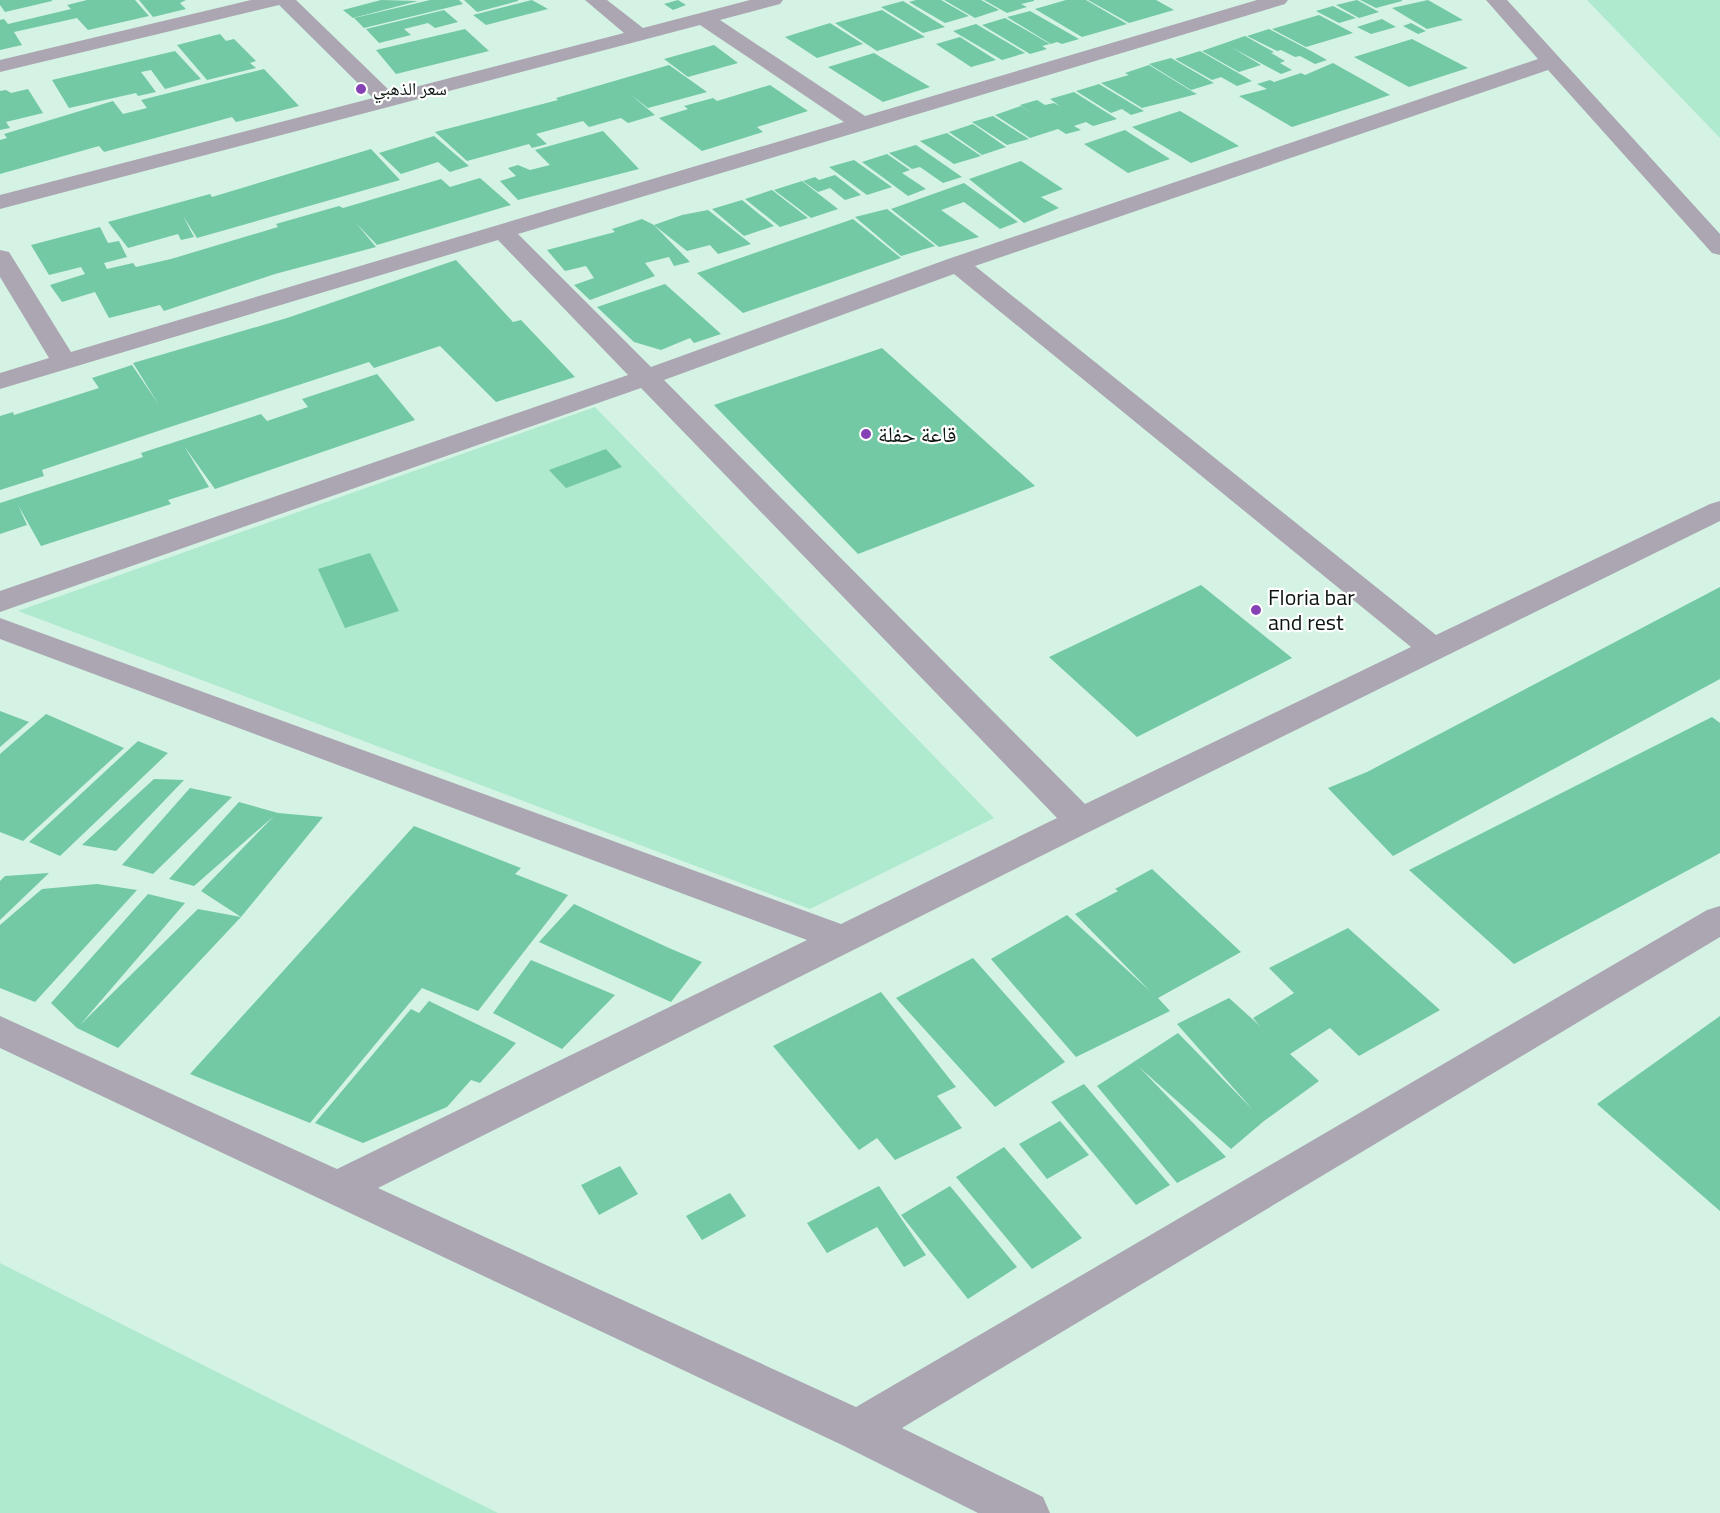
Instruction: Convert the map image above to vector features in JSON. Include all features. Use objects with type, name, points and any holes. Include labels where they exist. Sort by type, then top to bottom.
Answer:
[{"type":"street","points":[[0,66],[276,0]]},
{"type":"street","points":[[285,0],[388,101]]},
{"type":"street","points":[[595,0],[640,35]]},
{"type":"street","points":[[0,202],[773,0]]},
{"type":"street","points":[[0,381],[1278,0]]},
{"type":"street","points":[[1496,0],[1720,248]]},
{"type":"street","points":[[703,18],[863,125]]},
{"type":"street","points":[[0,602],[648,377],[957,264],[1550,62]]},
{"type":"street","points":[[503,232],[648,377],[1081,821]]},
{"type":"street","points":[[0,256],[64,362]]},
{"type":"street","points":[[957,264],[1433,649]]},
{"type":"street","points":[[338,1188],[1081,821],[1720,510]]},
{"type":"street","points":[[0,628],[843,939]]},
{"type":"street","points":[[858,1430],[1720,920]]},
{"type":"street","points":[[0,1031],[858,1430],[1027,1513]]},
{"type":"green space","points":[[1587,0],[1720,0],[1720,138]]},
{"type":"green space","points":[[595,407],[994,818],[810,909],[18,611]]},
{"type":"green space","points":[[0,1263],[498,1513],[0,1513]]},
{"type":"building","points":[[0,0],[52,1],[5,12],[0,5]]},
{"type":"building","points":[[87,0],[135,0],[149,16],[88,30],[77,18],[14,32],[22,45],[0,50],[0,20],[4,19],[8,24],[71,9],[67,5]]},
{"type":"building","points":[[139,0],[186,0],[180,3],[186,9],[153,17]]},
{"type":"building","points":[[381,0],[418,1],[353,18],[343,10]]},
{"type":"building","points":[[430,0],[459,0],[463,4],[364,28],[354,18]]},
{"type":"building","points":[[464,0],[518,0],[518,1],[477,12]]},
{"type":"building","points":[[532,0],[548,9],[486,25],[473,15]]},
{"type":"building","points":[[678,0],[686,5],[673,10],[664,4]]},
{"type":"building","points":[[941,0],[969,16],[945,23],[909,2]]},
{"type":"building","points":[[944,0],[981,0],[999,10],[975,18]]},
{"type":"building","points":[[984,0],[1034,1],[1021,4],[1027,7],[1007,13]]},
{"type":"building","points":[[1066,0],[1086,0],[1127,24],[1082,37],[1035,9]]},
{"type":"building","points":[[1088,0],[1156,0],[1174,10],[1129,23]]},
{"type":"building","points":[[1357,0],[1379,12],[1359,18],[1336,5]]},
{"type":"building","points":[[1360,0],[1402,0],[1402,1],[1376,8]]},
{"type":"building","points":[[1428,0],[1463,20],[1427,29],[1392,8]]},
{"type":"building","points":[[903,1],[945,27],[923,33],[881,7]]},
{"type":"building","points":[[1333,6],[1356,18],[1339,23],[1316,11]]},
{"type":"building","points":[[444,10],[458,22],[435,28],[428,23],[404,29],[411,35],[379,43],[366,29]]},
{"type":"building","points":[[882,10],[925,37],[877,51],[835,23]]},
{"type":"building","points":[[1030,11],[1079,39],[1062,44],[1057,42],[1051,44],[1007,17]]},
{"type":"building","points":[[1319,15],[1353,33],[1306,47],[1272,29]]},
{"type":"building","points":[[1005,18],[1050,44],[1042,46],[1047,49],[1030,54],[982,25]]},
{"type":"building","points":[[1382,19],[1396,27],[1371,34],[1357,27]]},
{"type":"building","points":[[830,23],[863,44],[817,58],[785,37]]},
{"type":"building","points":[[1411,23],[1426,31],[1418,34],[1403,26]]},
{"type":"building","points":[[976,24],[1025,53],[1002,60],[953,31]]},
{"type":"building","points":[[465,29],[489,51],[396,74],[376,50]]},
{"type":"building","points":[[1269,29],[1327,60],[1315,64],[1300,56],[1295,57],[1281,50],[1277,51],[1247,36]]},
{"type":"building","points":[[220,34],[226,41],[234,39],[256,61],[250,63],[256,68],[207,80],[177,45]]},
{"type":"building","points":[[1245,36],[1274,52],[1271,53],[1285,61],[1280,63],[1292,70],[1281,74],[1231,47],[1261,65],[1239,72],[1202,51]]},
{"type":"building","points":[[960,37],[996,60],[971,67],[936,44]]},
{"type":"building","points":[[1412,39],[1468,68],[1409,87],[1354,57]]},
{"type":"building","points":[[714,45],[738,63],[688,77],[664,59]]},
{"type":"building","points":[[175,51],[201,79],[165,89],[151,70],[141,72],[156,92],[138,96],[136,93],[69,108],[52,80]]},
{"type":"building","points":[[1200,51],[1252,81],[1237,86],[1221,77],[1212,80],[1175,59]]},
{"type":"building","points":[[874,53],[930,87],[883,102],[828,67]]},
{"type":"building","points":[[1171,58],[1214,83],[1191,90],[1149,64]]},
{"type":"building","points":[[1333,63],[1390,95],[1292,127],[1239,96],[1267,89],[1257,84],[1270,80],[1274,82],[1301,73],[1305,75]]},
{"type":"building","points":[[669,65],[707,92],[648,108],[631,95],[655,115],[628,123],[621,118],[589,127],[583,121],[536,134],[547,144],[532,148],[529,144],[467,161],[435,132],[558,100],[556,98]]},
{"type":"building","points":[[1149,65],[1197,94],[1142,108],[1101,83],[1129,75],[1125,73]]},
{"type":"building","points":[[264,69],[299,106],[236,122],[232,117],[104,152],[99,146],[0,174],[0,140],[7,138],[4,134],[113,101],[123,114],[147,108],[141,100]]},
{"type":"building","points":[[1099,84],[1144,111],[1131,115],[1122,109],[1111,113],[1076,91]]},
{"type":"building","points":[[770,85],[808,111],[757,127],[763,132],[702,151],[659,118],[688,109],[684,106],[713,98],[717,101]]},
{"type":"building","points":[[28,89],[43,113],[6,122],[10,128],[0,130],[0,91],[6,90],[11,93]]},
{"type":"building","points":[[1074,92],[1117,119],[1093,126],[1086,122],[1074,126],[1081,130],[1066,134],[1058,129],[1030,138],[995,115],[1021,106],[1037,117],[1020,105],[1037,100],[1045,105],[1054,103],[1060,106],[1050,99]]},
{"type":"building","points":[[1180,111],[1239,146],[1191,163],[1132,127]]},
{"type":"building","points":[[993,116],[1029,139],[1007,145],[972,122]]},
{"type":"building","points":[[973,124],[1006,147],[982,155],[949,132]]},
{"type":"building","points":[[1125,130],[1170,159],[1128,173],[1084,144]]},
{"type":"building","points":[[603,131],[639,169],[518,200],[500,181],[516,176],[508,168],[518,165],[530,170],[550,165],[535,150]]},
{"type":"building","points":[[947,133],[981,156],[954,164],[920,141]]},
{"type":"building","points":[[434,136],[469,166],[450,172],[438,162],[401,174],[379,153]]},
{"type":"building","points":[[916,145],[962,177],[943,183],[920,167],[912,169],[889,153]]},
{"type":"building","points":[[371,149],[400,180],[197,238],[183,216],[194,237],[181,240],[178,234],[128,248],[108,222],[210,194],[212,197]]},
{"type":"building","points":[[887,154],[910,170],[902,173],[926,189],[908,196],[862,162]]},
{"type":"building","points":[[854,160],[892,187],[867,195],[829,167]]},
{"type":"building","points":[[1021,161],[1063,189],[1041,197],[1059,208],[1024,223],[969,179]]},
{"type":"building","points":[[835,175],[861,195],[845,200],[830,188],[818,192],[803,181],[815,177],[819,180]]},
{"type":"building","points":[[480,178],[511,205],[377,245],[356,223],[376,247],[275,274],[164,311],[160,305],[109,318],[95,292],[62,302],[50,285],[85,274],[81,267],[49,275],[31,245],[100,227],[108,243],[119,241],[127,257],[104,263],[107,269],[133,263],[136,267],[278,227],[276,224],[339,206],[343,208],[441,179],[450,187]]},
{"type":"building","points":[[802,181],[838,209],[811,218],[774,190]]},
{"type":"building","points":[[964,183],[1018,222],[1000,229],[964,202],[941,210],[979,237],[939,247],[891,209]]},
{"type":"building","points":[[772,190],[808,218],[780,227],[745,199]]},
{"type":"building","points":[[742,200],[774,226],[744,236],[712,209]]},
{"type":"building","points":[[887,209],[935,246],[901,256],[855,217]]},
{"type":"building","points":[[708,210],[751,244],[718,254],[710,245],[687,251],[654,225],[682,215]]},
{"type":"building","points":[[642,219],[654,225],[690,262],[674,266],[669,257],[645,263],[655,276],[590,300],[574,285],[594,278],[586,266],[565,271],[547,250],[615,232],[612,229]]},
{"type":"building","points":[[853,219],[901,258],[743,313],[697,273]]},
{"type":"building","points":[[456,260],[513,322],[521,320],[575,377],[496,402],[440,346],[374,368],[369,362],[173,426],[42,470],[44,476],[0,490],[0,416],[13,412],[14,415],[99,388],[92,378],[132,365],[159,405],[133,363],[287,318]]},
{"type":"building","points":[[665,284],[721,334],[694,343],[690,338],[661,350],[634,342],[597,307]]},
{"type":"building","points":[[882,348],[1035,486],[858,554],[714,405]]},
{"type":"building","points":[[377,374],[415,420],[215,489],[184,446],[209,487],[168,500],[171,504],[41,546],[18,505],[27,525],[0,534],[0,503],[143,457],[141,453],[261,414],[267,421],[308,407],[302,399]]},
{"type":"building","points":[[606,449],[622,467],[566,488],[549,470]]},
{"type":"building","points":[[370,553],[399,611],[345,628],[318,569]]},
{"type":"building","points":[[1201,585],[1292,658],[1137,737],[1049,657]]},
{"type":"building","points":[[1720,587],[1720,679],[1393,856],[1328,788],[1367,772]]},
{"type":"building","points":[[0,711],[29,722],[0,747]]},
{"type":"building","points":[[46,714],[124,748],[23,841],[0,832],[0,754]]},
{"type":"building","points":[[1712,717],[1720,723],[1720,853],[1514,964],[1409,870]]},
{"type":"building","points":[[138,741],[168,753],[60,856],[29,842]]},
{"type":"building","points":[[154,779],[184,780],[116,851],[82,845]]},
{"type":"building","points":[[190,788],[232,797],[153,874],[122,865]]},
{"type":"building","points":[[239,802],[278,813],[323,817],[241,917],[201,891],[274,816],[194,886],[169,879]]},
{"type":"building","points":[[414,826],[521,868],[515,874],[568,895],[478,1011],[422,988],[310,1123],[190,1074]]},
{"type":"building","points":[[1152,869],[1241,952],[1158,998],[1170,1011],[1076,1057],[991,959],[1067,915],[1150,991],[1075,914],[1118,891],[1115,889]]},
{"type":"building","points":[[49,873],[0,920],[0,881],[5,876]]},
{"type":"building","points":[[97,884],[137,890],[35,1002],[0,988],[0,925],[42,889]]},
{"type":"building","points":[[148,894],[185,903],[80,1025],[198,909],[241,917],[118,1048],[77,1028],[51,1003]]},
{"type":"building","points":[[574,904],[702,962],[671,1002],[539,942]]},
{"type":"building","points":[[1348,928],[1440,1010],[1359,1056],[1330,1028],[1290,1054],[1319,1081],[1264,1121],[1231,1149],[1139,1067],[1226,1157],[1177,1183],[1097,1086],[1178,1033],[1253,1110],[1177,1024],[1229,998],[1260,1026],[1253,1018],[1294,993],[1269,968]]},
{"type":"building","points":[[973,958],[1065,1062],[995,1107],[896,998]]},
{"type":"building","points":[[531,960],[615,995],[562,1049],[493,1013]]},
{"type":"building","points":[[881,992],[956,1087],[937,1096],[962,1128],[895,1160],[877,1138],[859,1150],[773,1046]]},
{"type":"building","points":[[429,1001],[516,1043],[480,1083],[471,1080],[447,1107],[363,1143],[315,1123],[411,1009],[419,1013]]},
{"type":"building","points":[[1720,1016],[1720,1211],[1597,1104]]},
{"type":"building","points":[[1084,1084],[1170,1185],[1136,1205],[1051,1102]]},
{"type":"building","points":[[1060,1121],[1089,1155],[1047,1179],[1019,1144]]},
{"type":"building","points":[[1004,1147],[1082,1238],[1032,1269],[956,1177]]},
{"type":"building","points":[[620,1166],[638,1194],[599,1215],[581,1185]]},
{"type":"building","points":[[879,1186],[926,1255],[904,1267],[877,1227],[827,1253],[807,1223]]},
{"type":"building","points":[[950,1186],[1017,1267],[968,1299],[901,1215]]},
{"type":"building","points":[[730,1193],[746,1216],[702,1240],[686,1216]]},
{"type":"place","name":"سعر الذهبي","points":[[361,89]]},
{"type":"place","name":"قاعة حفلة","points":[[866,434]]},
{"type":"place","name":"Floria bar and rest","points":[[1256,610]]}]
